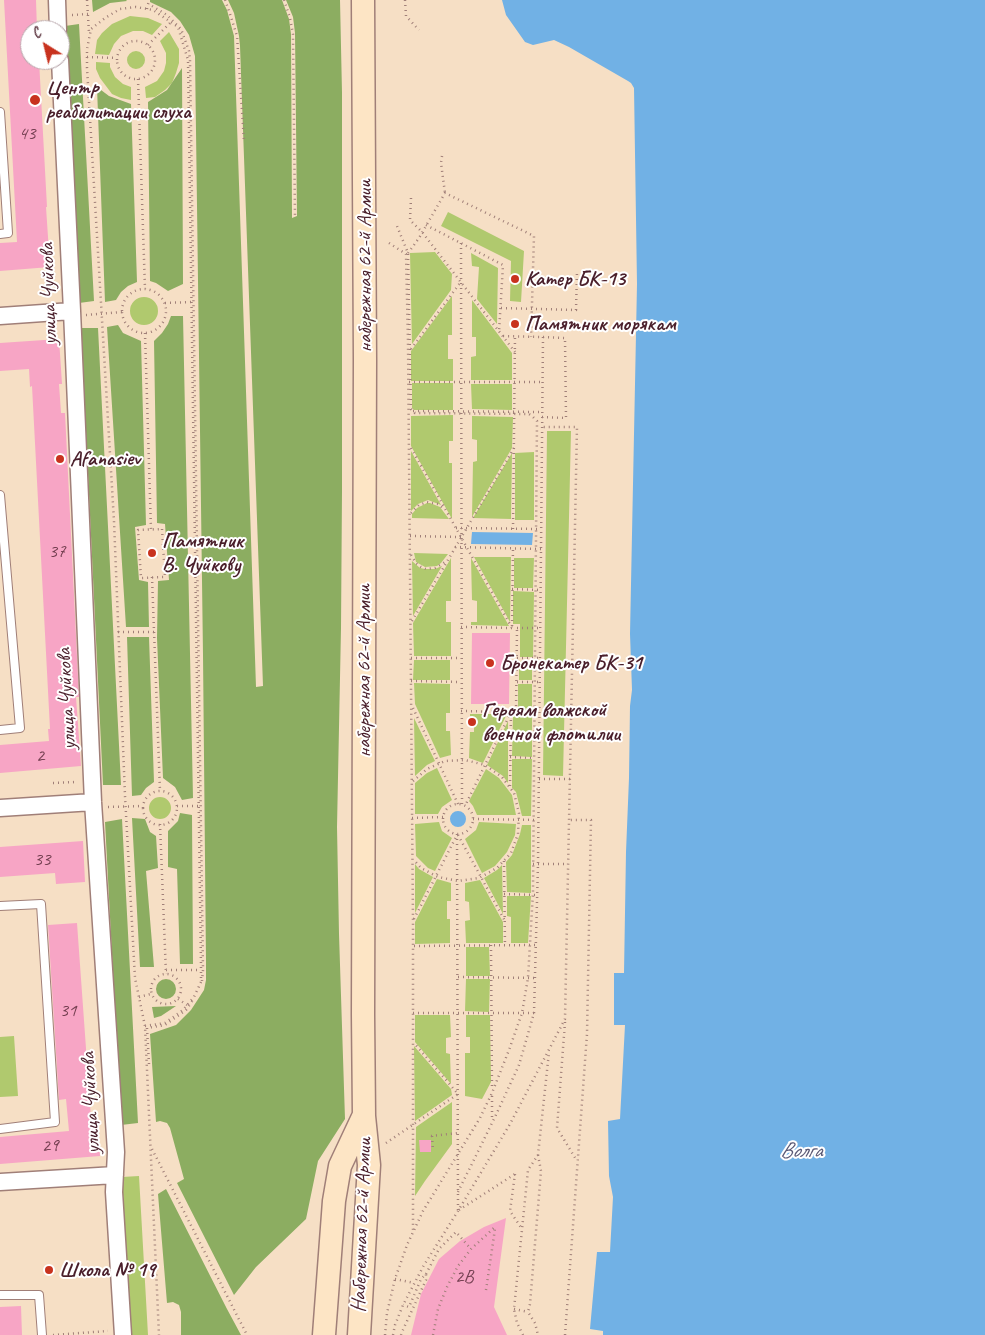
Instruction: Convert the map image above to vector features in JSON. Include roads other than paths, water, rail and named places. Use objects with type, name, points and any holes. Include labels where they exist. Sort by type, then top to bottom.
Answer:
[{"type":"main road","name":"набережная 62-й Армии","points":[[324,1335],[334,1200],[340,1166],[364,1116],[362,1014],[365,333],[363,0]]},
{"type":"main road","name":"Набережная 62-й Армии","points":[[359,1335],[369,1165],[364,1116]]},
{"type":"main road","points":[[334,1200],[340,1185],[346,1179],[355,1177],[362,1184],[366,1198]]},
{"type":"street","points":[[56,0],[57,20]]},
{"type":"street","name":"улица Чуйкова","points":[[60,70],[72,311],[101,804],[116,1152],[114,1192],[117,1333]]},
{"type":"street","points":[[0,316],[72,311]]},
{"type":"street","points":[[0,808],[101,804]]},
{"type":"street","points":[[0,1182],[115,1175]]},
{"type":"lane","points":[[0,112],[8,233],[0,234]]},
{"type":"lane","points":[[0,495],[20,728],[0,730]]},
{"type":"lane","points":[[0,906],[41,904],[55,1122],[0,1129]]},
{"type":"lane","points":[[0,1295],[39,1295],[42,1335]]},
{"type":"water","name":"Волга","points":[[502,0],[985,0],[985,1335],[603,1335],[603,1331],[590,1329],[597,1252],[610,1252],[613,1197],[609,1176],[608,1121],[620,1119],[625,1025],[614,1025],[614,973],[624,973],[630,706],[632,690],[630,634],[637,284],[634,88],[628,81],[554,40],[533,45],[525,42],[506,15]]},
{"type":"water","points":[[472,532],[533,533],[532,545],[471,544]]},
{"type":"water","points":[[455,811],[461,811],[466,816],[464,825],[455,827],[450,822],[450,816]]},
{"type":"place","name":"Центр реабилитации слуха","points":[[35,100]]},
{"type":"place","name":"Катер БК-13","points":[[515,279]]},
{"type":"place","name":"Памятник морякам","points":[[515,324]]},
{"type":"place","name":"Afanasiev","points":[[60,459]]},
{"type":"place","name":"Памятник В. Чуйкову","points":[[152,553]]},
{"type":"place","name":"Бронекатер БК-31","points":[[490,663]]},
{"type":"place","name":"Героям волжской военной флотилии","points":[[472,722]]},
{"type":"place","name":"Школа № 19","points":[[49,1270]]}]
